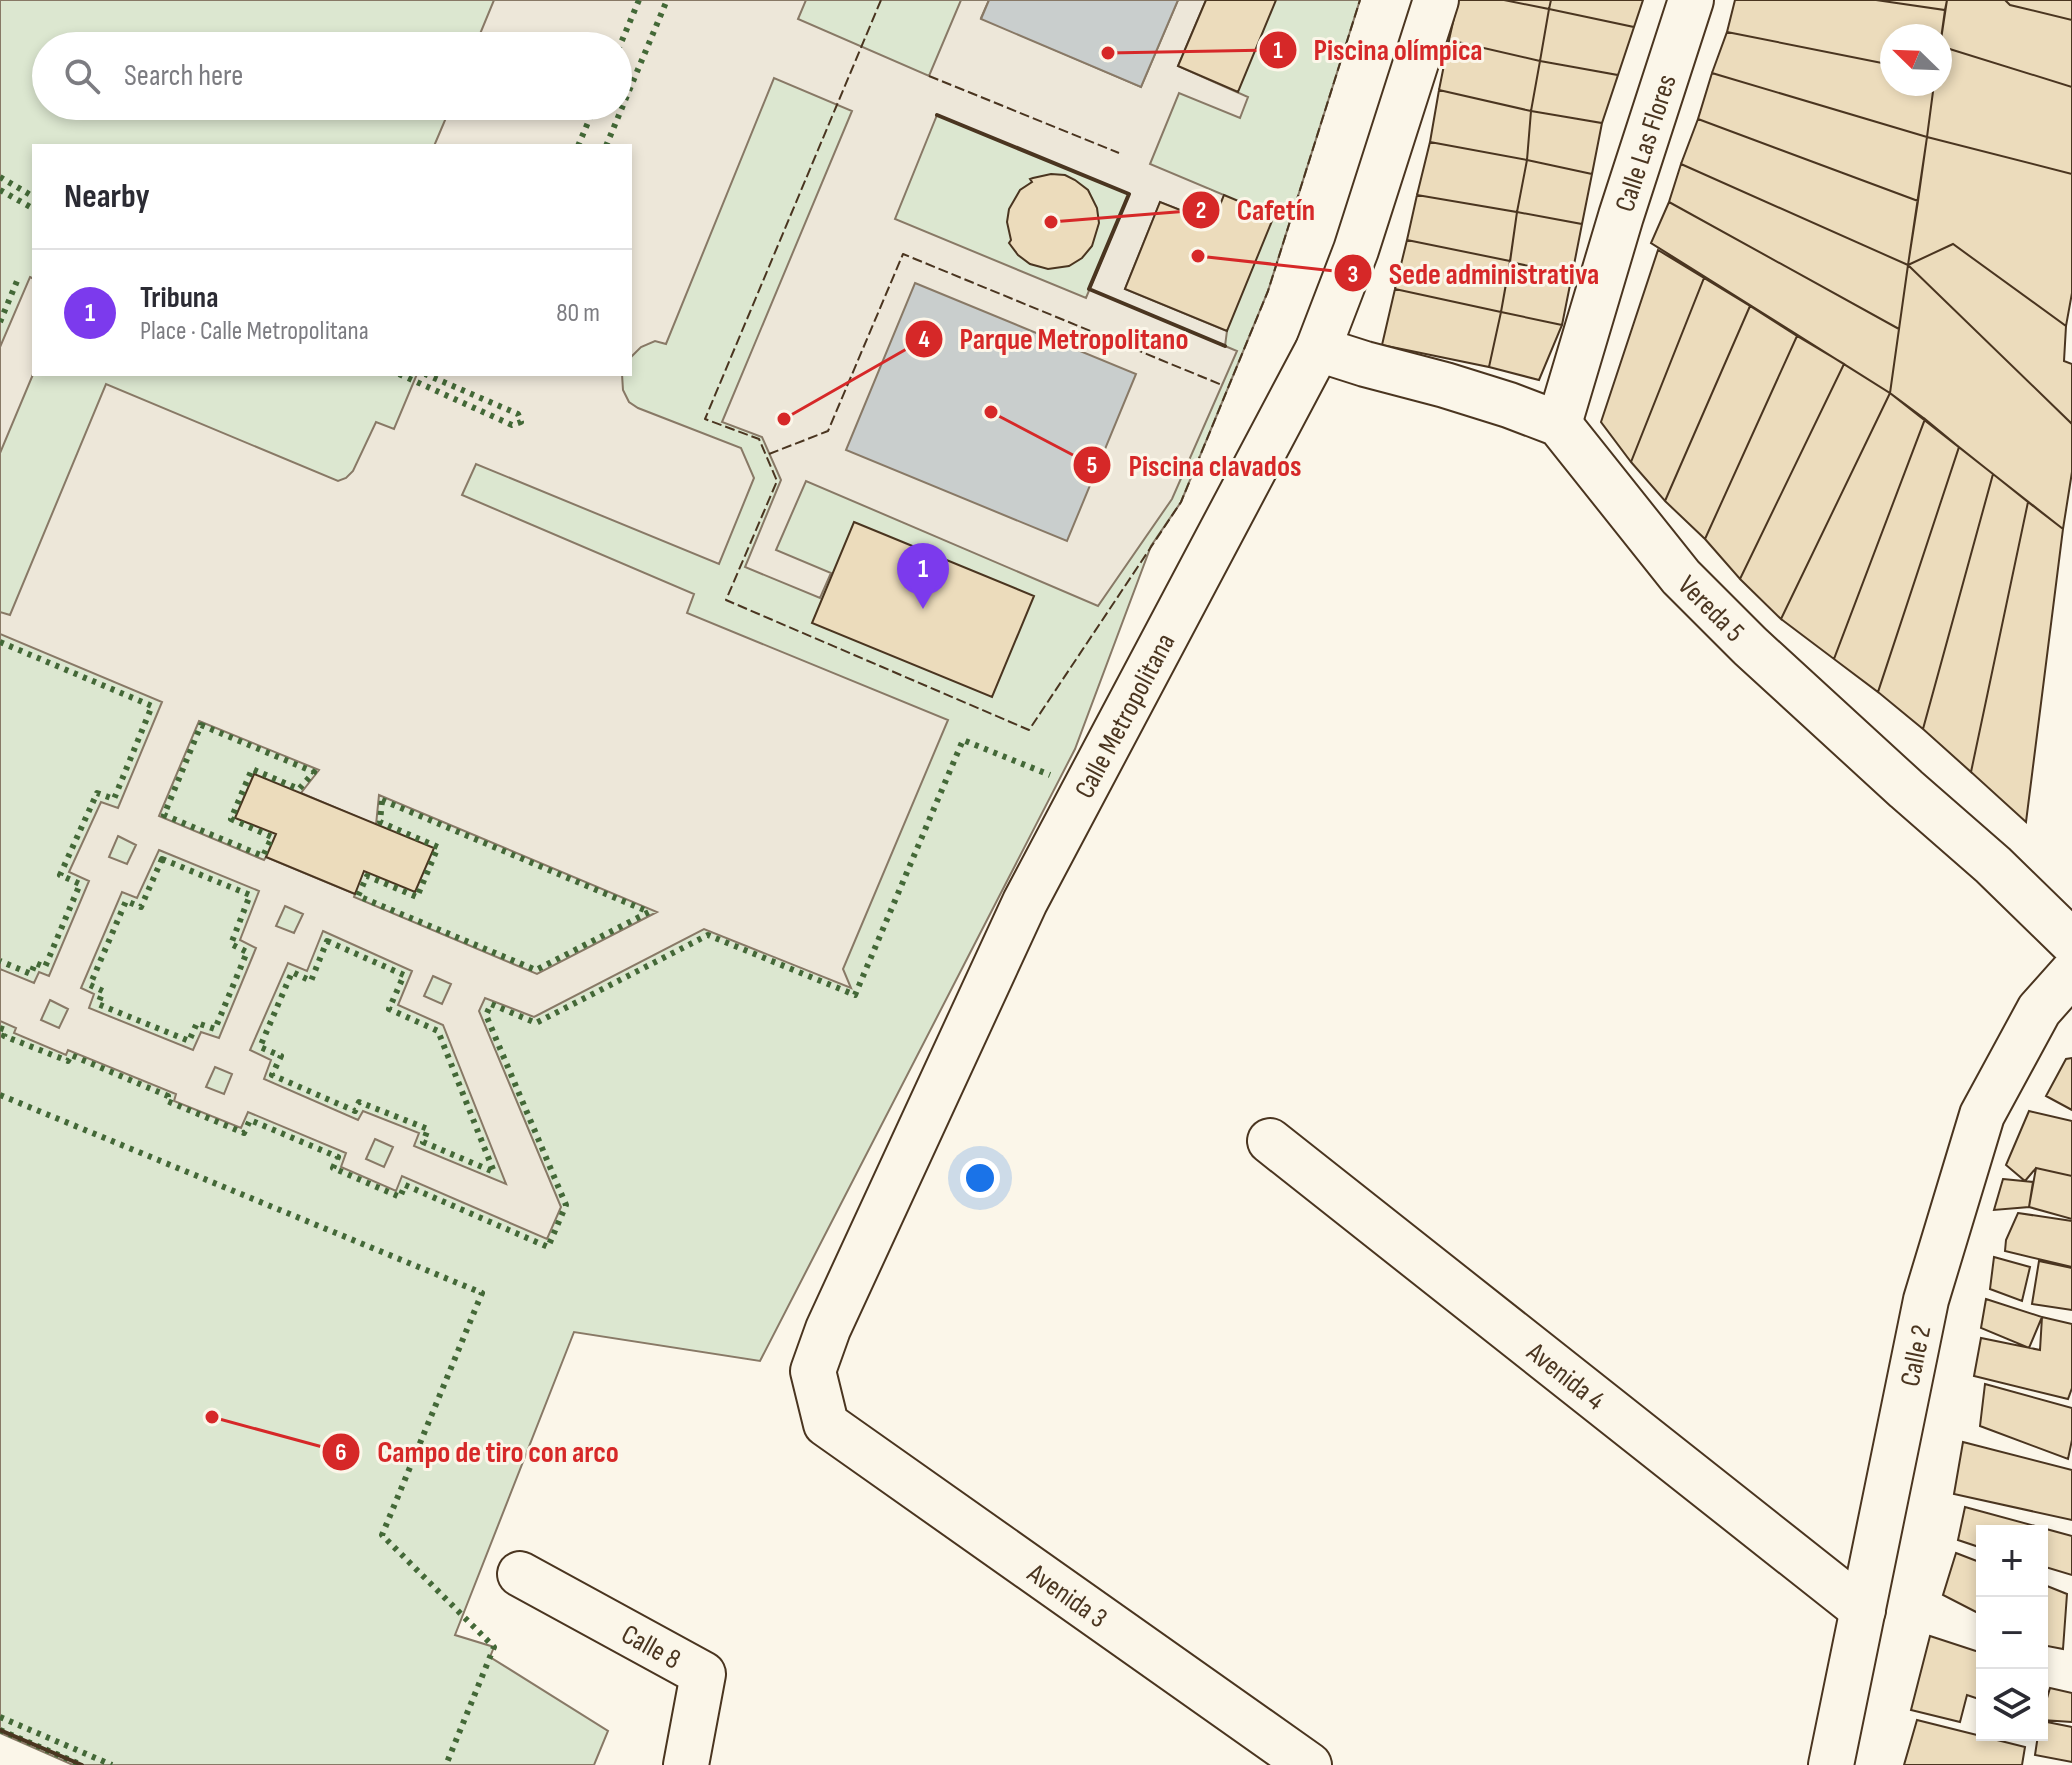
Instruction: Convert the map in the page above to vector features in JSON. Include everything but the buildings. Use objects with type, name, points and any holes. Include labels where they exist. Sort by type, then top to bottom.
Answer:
[{"type":"street","name":"Calle Metropolitana","points":[[826,1424],[813,1371],[828,1329],[1025,902],[1318,349],[1356,250],[1436,0]]},
{"type":"street","name":"Calle Las Flores","points":[[1559,424],[1621,216],[1691,0]]},
{"type":"street","points":[[1318,349],[1445,385],[1559,424]]},
{"type":"street","name":"Vereda 5","points":[[1559,424],[1681,577],[1750,646],[1993,865],[2072,942]]},
{"type":"street","name":"Calle 2","points":[[1831,1765],[1926,1300],[1982,1115],[2039,1010],[2072,973]]},
{"type":"street","name":"Avenida 4","points":[[1270,1141],[1863,1610]]},
{"type":"street","name":"Avenida 3","points":[[826,1424],[1309,1765]]},
{"type":"street","name":"Calle 8","points":[[520,1574],[703,1674],[686,1765]]},
{"type":"green space","points":[[0,0],[1360,0],[1268,291],[1181,502],[1151,546],[1075,749],[760,1361],[574,1332],[455,1635],[494,1647],[490,1657],[608,1731],[594,1765],[73,1765],[0,1733]]},
{"type":"shaded area","points":[[494,0],[806,0],[798,19],[929,76],[961,0],[989,0],[981,18],[1141,87],[1178,0],[1206,0],[1178,66],[1248,97],[1240,118],[1179,93],[1150,164],[1224,195],[1213,223],[1160,202],[1125,289],[1227,331],[1225,346],[1237,351],[1172,499],[1098,606],[806,481],[776,550],[831,573],[820,598],[745,567],[781,480],[762,437],[722,422],[852,111],[774,78],[666,344],[655,341],[641,347],[632,356],[632,144],[435,144],[445,120],[632,120],[632,32],[481,32]],"holes":[[[937,115],[1129,194],[1086,298],[895,219]]]},
{"type":"shaded area","points":[[989,0],[1178,0],[1141,87],[981,19]]},
{"type":"shaded area","points":[[30,277],[32,376],[0,453],[0,347]]},
{"type":"shaded area","points":[[915,283],[1136,374],[1067,541],[846,450]]},
{"type":"shaded area","points":[[416,376],[622,376],[623,390],[629,402],[638,408],[741,448],[754,478],[719,564],[476,464],[462,495],[694,594],[687,613],[948,720],[843,969],[851,988],[704,929],[534,1017],[485,998],[479,1011],[561,1207],[547,1239],[402,1176],[396,1191],[341,1167],[346,1153],[248,1112],[241,1128],[174,1101],[176,1094],[68,1050],[66,1055],[14,1033],[16,1028],[0,1021],[0,969],[34,983],[39,972],[49,976],[89,881],[69,872],[101,802],[118,808],[162,702],[0,634],[0,612],[10,615],[106,384],[338,481],[353,471],[376,422],[394,429]],"holes":[[[199,721],[319,770],[301,793],[376,825],[379,795],[657,912],[537,974],[354,897],[355,894],[159,816]],[[118,836],[136,845],[127,864],[109,857]],[[159,850],[259,891],[240,940],[256,948],[219,1038],[201,1032],[193,1050],[89,1008],[94,994],[81,988],[122,892],[137,898]],[[285,906],[303,914],[294,933],[276,926]],[[323,931],[412,971],[398,1005],[443,1025],[506,1184],[414,1146],[419,1133],[363,1111],[358,1120],[264,1079],[271,1060],[250,1050],[288,963],[307,971]],[[433,976],[451,984],[442,1004],[424,996]],[[50,1000],[68,1009],[59,1028],[41,1020]],[[215,1067],[232,1074],[224,1094],[206,1087]],[[375,1139],[393,1147],[384,1167],[366,1159]]]},
{"type":"hedge","points":[[626,32],[639,0]]},
{"type":"hedge","points":[[632,84],[667,0]]},
{"type":"hedge","points":[[579,144],[589,120]]},
{"type":"hedge","points":[[607,144],[617,120]]},
{"type":"hedge","points":[[0,177],[32,196]]},
{"type":"hedge","points":[[0,190],[32,208]]},
{"type":"hedge","points":[[0,322],[17,281]]},
{"type":"hedge","points":[[403,376],[512,425],[521,422],[518,414],[430,376]]},
{"type":"hedge","points":[[0,642],[152,706],[114,799],[97,793],[60,875],[80,884],[45,967],[35,963],[31,974],[0,961]]},
{"type":"hedge","points":[[201,725],[314,772],[299,789],[252,769],[231,819],[272,837],[263,856],[164,815],[201,725]]},
{"type":"hedge","points":[[0,1028],[6,1030],[4,1036],[68,1061],[71,1055],[168,1096],[167,1101],[244,1133],[250,1120],[338,1157],[333,1168],[400,1197],[405,1185],[548,1247],[566,1205],[486,1015],[491,1004],[536,1023],[708,935],[855,995],[963,740],[1050,775]]},
{"type":"hedge","points":[[382,800],[649,912],[536,970],[358,896],[367,876],[417,897],[438,847],[380,822],[382,800]]},
{"type":"hedge","points":[[162,859],[250,895],[231,944],[247,952],[215,1029],[197,1023],[189,1041],[98,1004],[103,991],[90,985],[126,901],[141,907],[162,859]]},
{"type":"hedge","points":[[327,941],[404,975],[389,1009],[438,1031],[494,1172],[423,1142],[428,1129],[359,1102],[355,1111],[272,1075],[281,1056],[260,1047],[292,972],[311,981],[327,941]]},
{"type":"hedge","points":[[0,1095],[482,1293],[382,1535],[494,1647],[446,1765]]},
{"type":"hedge","points":[[0,1717],[112,1765]]},
{"type":"hedge","points":[[0,1730],[82,1765]]},
{"type":"fence","points":[[881,0],[705,419],[759,439],[777,481],[726,600],[1029,730],[1181,502],[1268,291],[1360,0]]},
{"type":"fence","points":[[929,76],[1119,153]]},
{"type":"fence","points":[[769,454],[828,431],[903,254],[1222,385]]},
{"type":"wall","points":[[937,115],[1129,194],[1089,289],[1225,346]]},
{"type":"wall","points":[[0,1730],[82,1765]]},
{"type":"place","name":"Piscina olímpica","points":[[1108,53]]},
{"type":"place","name":"Cafetín","points":[[1051,222]]},
{"type":"place","name":"Sede administrativa","points":[[1198,256]]},
{"type":"place","name":"Piscina clavados","points":[[991,412]]},
{"type":"place","name":"Parque Metropolitano","points":[[784,419]]},
{"type":"place","name":"Tribuna","points":[[923,609]]},
{"type":"place","name":"Campo de tiro con arco","points":[[212,1417]]}]
